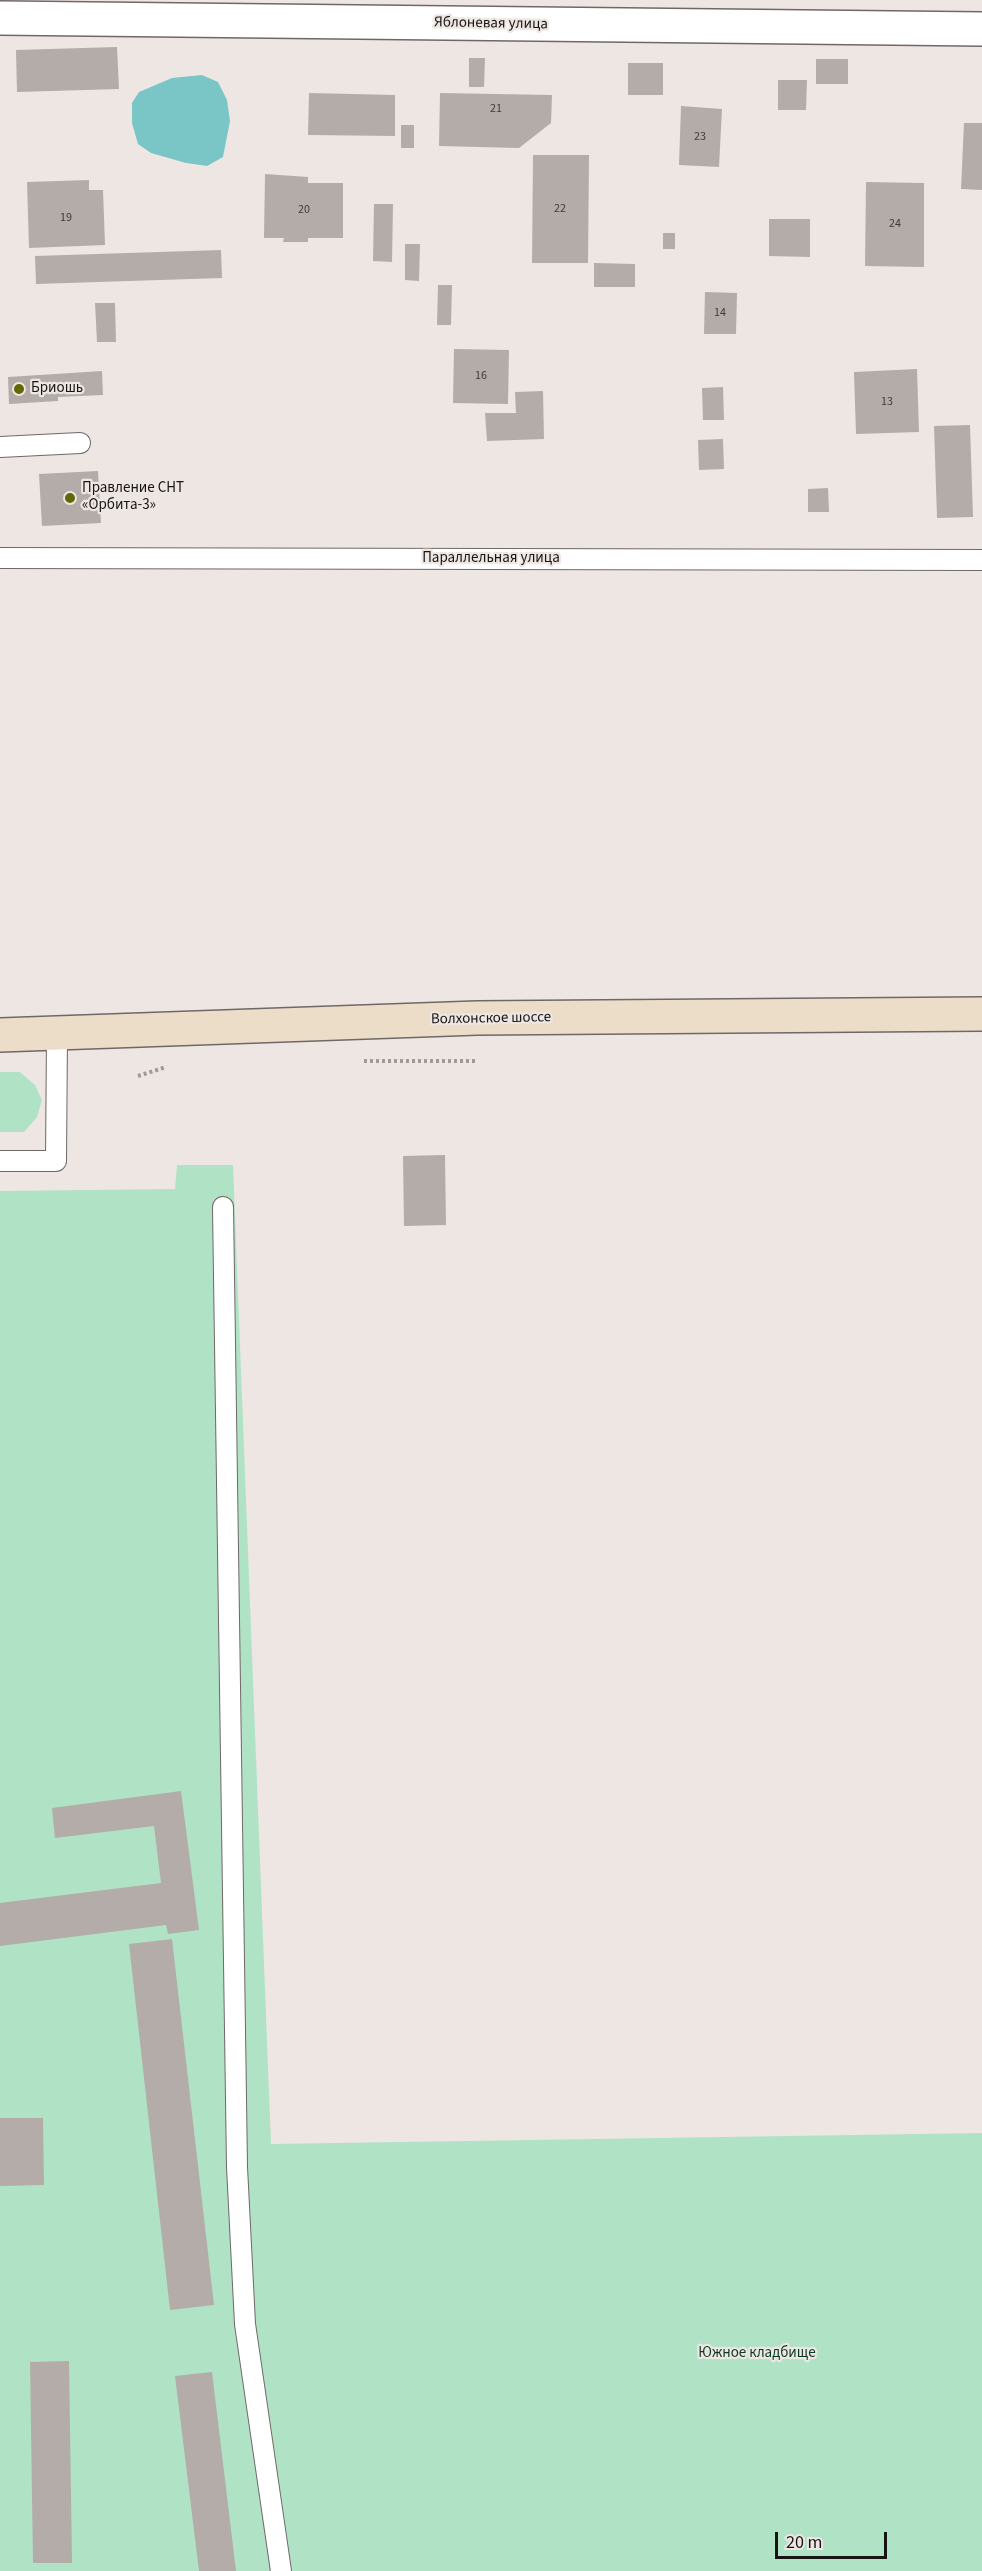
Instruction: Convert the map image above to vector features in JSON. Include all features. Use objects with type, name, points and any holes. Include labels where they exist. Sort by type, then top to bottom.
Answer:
[{"type":"main road","name":"Волхонское шоссе","points":[[0,1035],[57,1035],[477,1018],[982,1014]]},
{"type":"street","name":"Яблоневая улица","points":[[0,18],[982,29]]},
{"type":"lane","points":[[0,447],[80,443]]},
{"type":"lane","name":"Параллельная улица","points":[[0,558],[982,560]]},
{"type":"lane","points":[[0,1161],[56,1161],[57,1035]]},
{"type":"lane","points":[[223,1207],[237,2167],[245,2324],[281,2571]]},
{"type":"green space","points":[[0,1072],[20,1072],[35,1085],[42,1100],[37,1117],[24,1132],[0,1132]]},
{"type":"green space","name":"Южное кладбище","points":[[177,1165],[233,1165],[271,2144],[982,2133],[982,2571],[0,2571],[0,1191],[175,1189]]},
{"type":"water","points":[[202,75],[218,82],[227,100],[230,121],[223,157],[207,166],[186,163],[151,153],[138,144],[132,123],[132,103],[139,92],[172,78]]},
{"type":"building","points":[[117,47],[119,89],[17,92],[16,50]]},
{"type":"building","points":[[469,58],[485,58],[484,87],[469,87]]},
{"type":"building","points":[[816,59],[848,59],[848,84],[816,84]]},
{"type":"building","points":[[628,63],[663,63],[663,95],[628,95]]},
{"type":"building","points":[[778,80],[807,80],[806,110],[778,110]]},
{"type":"building","points":[[309,93],[395,95],[395,136],[308,135]]},
{"type":"building","points":[[440,93],[552,95],[551,123],[519,148],[439,146]]},
{"type":"building","points":[[681,106],[722,109],[719,167],[679,165]]},
{"type":"building","points":[[964,123],[982,123],[982,190],[961,189]]},
{"type":"building","points":[[401,125],[414,125],[414,148],[401,148]]},
{"type":"building","points":[[533,155],[589,155],[588,263],[532,263]]},
{"type":"building","points":[[265,174],[308,177],[308,183],[343,183],[343,238],[308,238],[308,242],[283,242],[284,238],[264,238]]},
{"type":"building","points":[[89,180],[89,190],[103,190],[105,245],[29,248],[27,182]]},
{"type":"building","points":[[866,182],[924,183],[924,267],[865,266]]},
{"type":"building","points":[[374,204],[393,204],[392,262],[373,261]]},
{"type":"building","points":[[769,219],[810,219],[810,257],[769,256]]},
{"type":"building","points":[[663,233],[675,233],[675,249],[663,249]]},
{"type":"building","points":[[405,244],[420,244],[419,281],[405,280]]},
{"type":"building","points":[[221,250],[222,278],[36,284],[35,256]]},
{"type":"building","points":[[594,263],[635,264],[635,287],[594,287]]},
{"type":"building","points":[[438,285],[452,285],[451,325],[437,325]]},
{"type":"building","points":[[705,292],[737,293],[736,334],[704,334]]},
{"type":"building","points":[[95,303],[115,303],[116,342],[97,342]]},
{"type":"building","points":[[454,349],[509,350],[508,404],[453,403]]},
{"type":"building","points":[[917,369],[919,432],[856,434],[854,372]]},
{"type":"building","points":[[102,371],[103,395],[58,397],[58,401],[9,404],[8,377]]},
{"type":"building","points":[[723,387],[724,420],[703,420],[702,388]]},
{"type":"building","points":[[543,391],[544,439],[487,441],[485,413],[516,413],[515,392]]},
{"type":"building","points":[[970,425],[973,517],[937,518],[934,426]]},
{"type":"building","points":[[723,439],[724,469],[699,470],[698,440]]},
{"type":"building","name":"Правление СНТ «Орбита-3»","points":[[98,471],[101,523],[42,526],[39,474]]},
{"type":"building","points":[[828,488],[829,512],[808,512],[808,489]]},
{"type":"building","points":[[445,1155],[446,1225],[404,1226],[403,1156]]},
{"type":"building","points":[[181,1791],[199,1930],[168,1934],[166,1925],[0,1946],[0,1903],[161,1883],[154,1826],[55,1838],[52,1808]]},
{"type":"building","points":[[172,1939],[214,2305],[170,2310],[129,1944]]},
{"type":"building","points":[[0,2118],[43,2118],[44,2185],[0,2186]]},
{"type":"building","points":[[69,2361],[72,2563],[33,2563],[30,2362]]},
{"type":"building","points":[[212,2372],[236,2571],[199,2571],[175,2376]]},
{"type":"place","name":"Бриошь","points":[[19,389]]},
{"type":"place","name":"Правление СНТ «Орбита-3»","points":[[70,498]]}]
